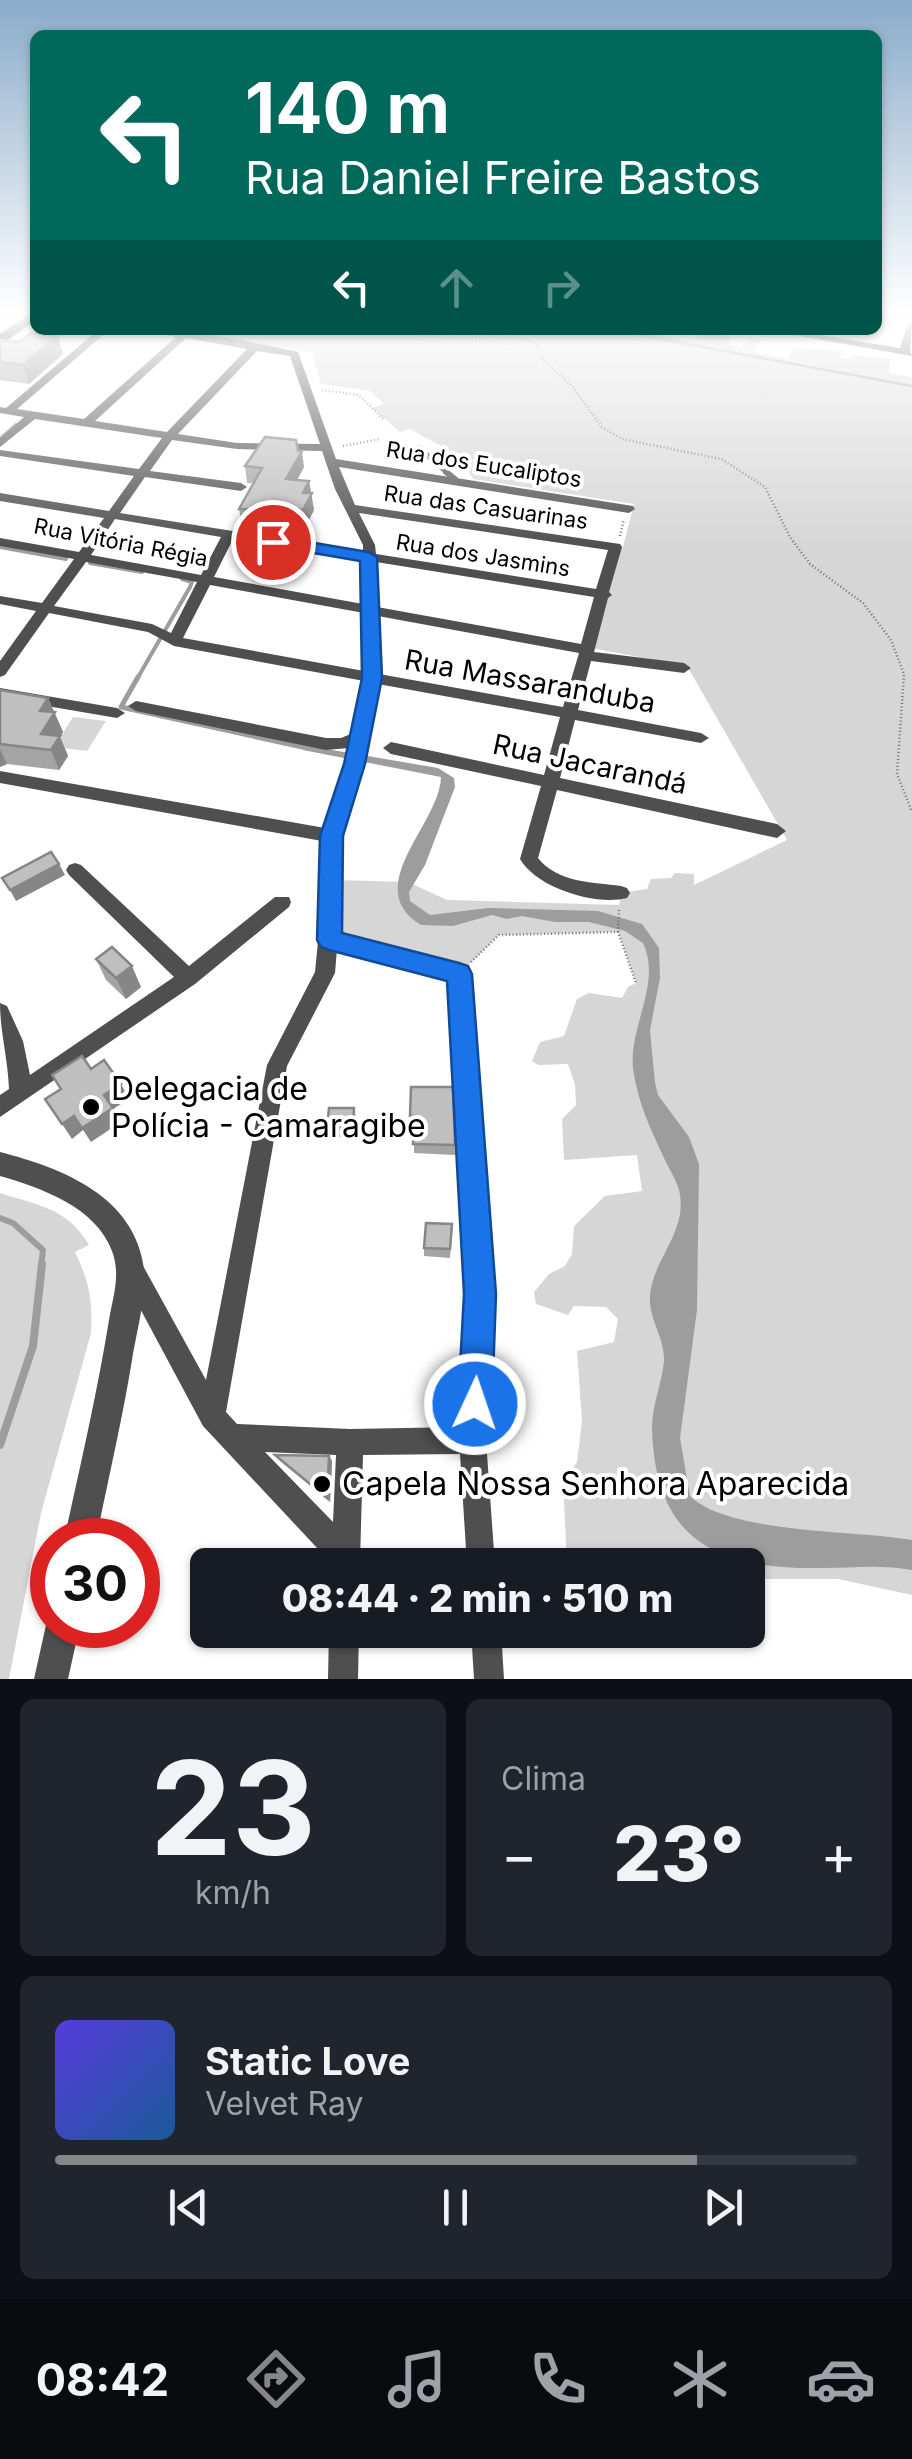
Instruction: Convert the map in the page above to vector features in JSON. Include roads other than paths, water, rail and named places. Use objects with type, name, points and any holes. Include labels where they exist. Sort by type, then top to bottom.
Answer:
[{"type":"street","points":[[4,411],[31,389]]},
{"type":"street","points":[[84,424],[123,389]]},
{"type":"street","points":[[0,672],[168,437],[214,389]]},
{"type":"street","points":[[221,1427],[272,1083],[290,1034],[312,1002],[325,973],[331,836],[354,764],[372,678],[366,535],[350,508],[307,389]]},
{"type":"street","name":"Rua dos Eucaliptos","points":[[4,411],[168,437],[331,452],[455,479],[628,509]]},
{"type":"street","points":[[0,435],[28,415]]},
{"type":"street","points":[[0,444],[28,415]]},
{"type":"street","points":[[0,452],[241,488]]},
{"type":"street","name":"Rua dos Jasmins","points":[[0,497],[605,594]]},
{"type":"street","name":"Rua das Casuarinas","points":[[350,508],[615,547],[605,594]]},
{"type":"street","points":[[168,637],[229,534]]},
{"type":"street","name":"Rua Vitória Régia","points":[[0,546],[205,578],[237,588],[684,668]]},
{"type":"street","name":"Rua Vitória Régia","points":[[80,560],[187,583]]},
{"type":"street","points":[[605,594],[529,858],[535,870],[558,882],[621,895]]},
{"type":"street","name":"Rua Massaranduba","points":[[0,600],[372,678],[701,738]]},
{"type":"street","points":[[0,693],[117,713]]},
{"type":"street","points":[[136,706],[296,745],[334,745],[359,739]]},
{"type":"street","name":"Rua Jacarandá","points":[[391,748],[777,832]]},
{"type":"street","points":[[0,776],[331,836]]},
{"type":"street","points":[[74,870],[188,978]]},
{"type":"street","points":[[0,1106],[188,978],[282,902]]},
{"type":"street","points":[[329,940],[459,974],[480,1294],[473,1440],[481,1548]]},
{"type":"street","points":[[0,1012],[14,1036],[20,1057],[20,1093]]},
{"type":"street","points":[[0,1164],[62,1182],[104,1217],[221,1427],[335,1548]]},
{"type":"street","points":[[85,1518],[120,1347],[130,1268]]},
{"type":"street","points":[[221,1427],[350,1442],[473,1440]]},
{"type":"street","points":[[346,1548],[350,1442]]},
{"type":"street","points":[[51,1679],[58,1648]]},
{"type":"street","points":[[343,1679],[344,1648]]},
{"type":"street","points":[[487,1648],[489,1679]]},
{"type":"lane","points":[[418,448],[455,479]]},
{"type":"waterway","points":[[0,438],[16,424]]},
{"type":"waterway","points":[[0,547],[66,559]]},
{"type":"waterway","points":[[90,563],[142,572]]},
{"type":"waterway","points":[[137,679],[190,587],[192,582],[182,579]]},
{"type":"waterway","points":[[138,677],[121,707],[307,748]]},
{"type":"waterway","points":[[0,1218],[13,1223],[43,1250],[41,1266]]},
{"type":"waterway","points":[[0,1445],[33,1346],[42,1264]]},
{"type":"place","name":"Delegacia de Polícia - Camaragibe","points":[[91,1107]]},
{"type":"place","name":"Capela Nossa Senhora Aparecida","points":[[322,1484]]}]
